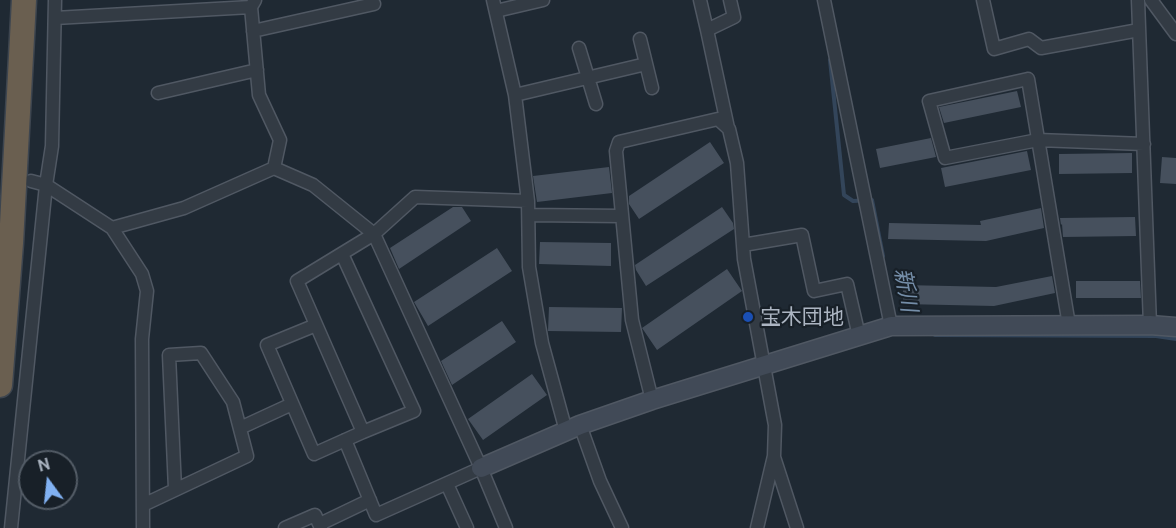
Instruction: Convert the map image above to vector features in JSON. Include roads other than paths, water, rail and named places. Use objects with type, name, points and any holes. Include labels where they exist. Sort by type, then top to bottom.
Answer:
[{"type":"highway","points":[[0,385],[11,243],[24,0]]},
{"type":"street","points":[[11,528],[46,185],[52,146],[55,0]]},
{"type":"street","points":[[543,0],[494,5],[515,95],[528,201],[530,267],[542,343],[573,428],[622,528]]},
{"type":"street","points":[[700,0],[737,163],[743,245],[776,425],[774,456],[757,528]]},
{"type":"street","points":[[707,30],[734,17],[730,0]]},
{"type":"street","points":[[824,0],[891,326]]},
{"type":"street","points":[[983,0],[994,49],[1029,39],[1041,48],[1139,30]]},
{"type":"street","points":[[1138,0],[1150,325]]},
{"type":"street","points":[[1150,0],[1176,34]]},
{"type":"street","points":[[55,18],[253,4],[259,95],[280,140],[274,168]]},
{"type":"street","points":[[253,31],[374,4]]},
{"type":"street","points":[[639,39],[652,88]]},
{"type":"street","points":[[579,48],[596,104]]},
{"type":"street","points":[[515,95],[646,64]]},
{"type":"street","points":[[158,93],[257,70]]},
{"type":"street","points":[[1070,325],[1038,140],[1028,79],[929,101],[945,158],[1038,140],[1144,144]]},
{"type":"street","points":[[652,400],[632,320],[616,151],[619,142],[718,119],[729,129]]},
{"type":"street","points":[[112,228],[184,208],[274,168],[313,185],[374,234],[506,528]]},
{"type":"street","points":[[31,181],[46,185],[112,228],[142,274],[147,291],[142,339],[143,528]]},
{"type":"street","points":[[363,432],[297,281],[374,234],[415,197],[528,201]]},
{"type":"street","points":[[529,215],[621,216]]},
{"type":"street","points":[[743,245],[802,235],[814,291],[847,284],[859,336]]},
{"type":"street","points":[[316,325],[267,345],[314,454],[414,411],[342,254]]},
{"type":"street","points":[[345,440],[376,515],[573,428],[652,400],[891,326],[1150,325],[1176,327]]},
{"type":"street","points":[[143,505],[247,456],[233,402],[201,353],[170,355],[175,489]]},
{"type":"street","points":[[240,428],[292,404]]},
{"type":"street","points":[[774,456],[797,528]]},
{"type":"street","points":[[447,483],[467,528]]},
{"type":"street","points":[[285,528],[315,515],[320,526],[370,500]]},
{"type":"waterway","name":"新川","points":[[830,60],[844,195],[853,201],[872,200],[883,256]]},
{"type":"waterway","name":"新川","points":[[935,335],[1156,336],[1176,339]]},
{"type":"place","name":"宝木団地","points":[[748,317]]}]
